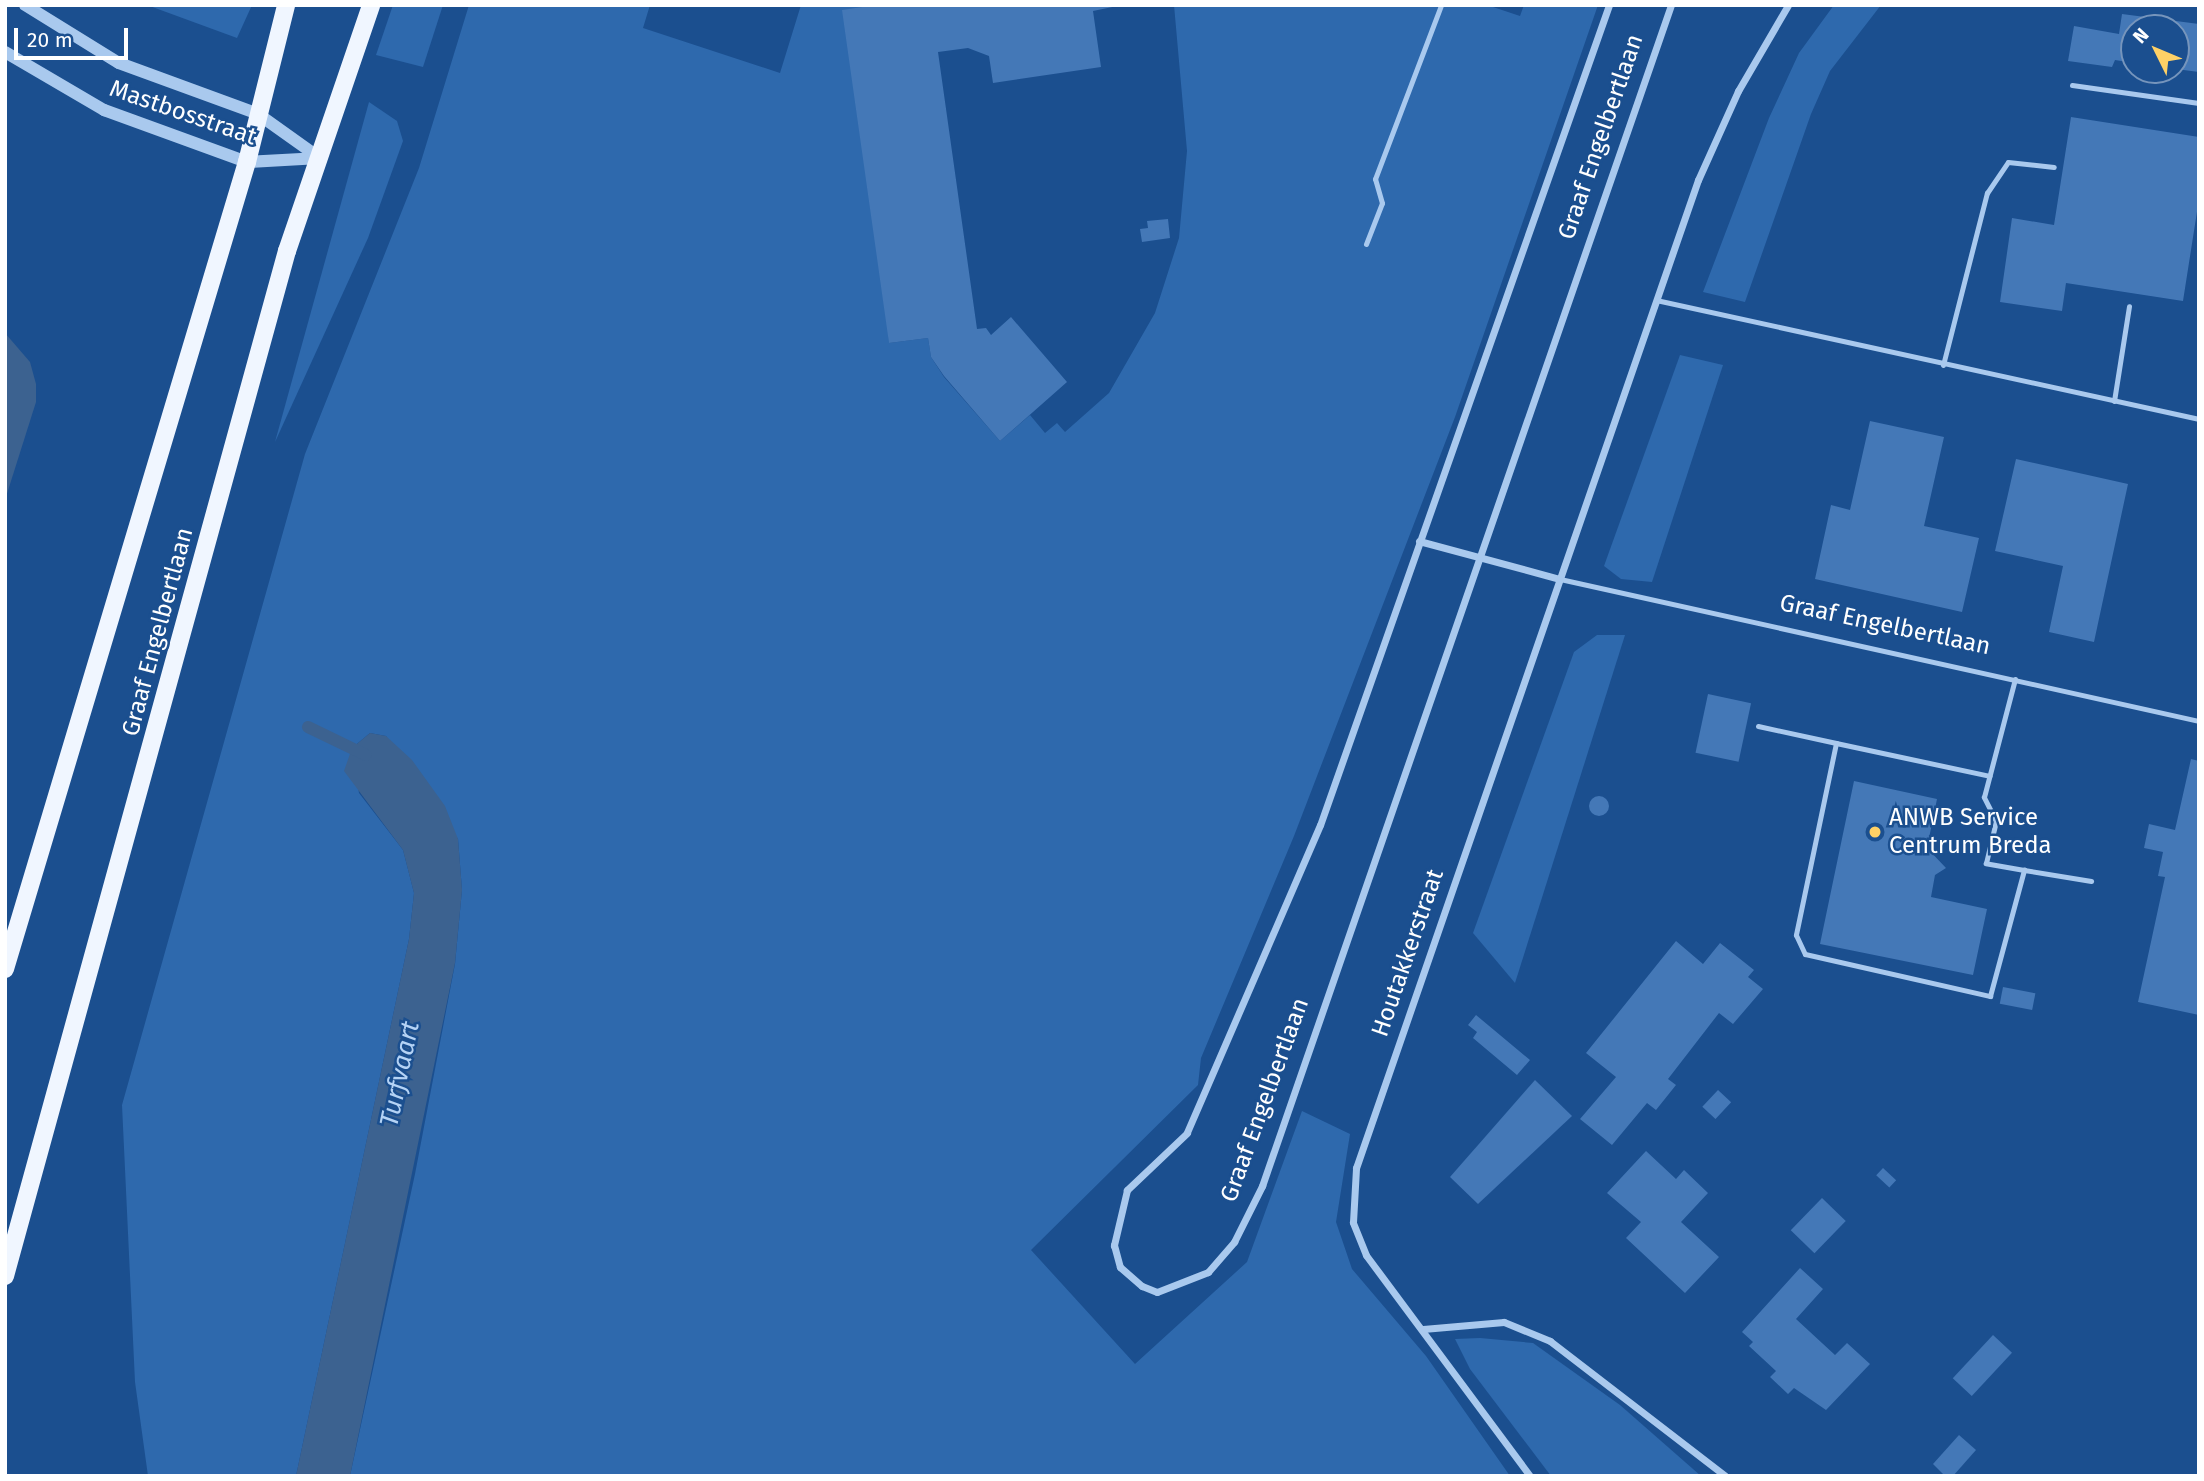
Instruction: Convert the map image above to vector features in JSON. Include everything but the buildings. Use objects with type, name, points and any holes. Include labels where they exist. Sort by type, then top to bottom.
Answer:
[{"type":"main road","name":"Graaf Engelbertlaan","points":[[5,969],[247,162],[286,5]]},
{"type":"main road","name":"Graaf Engelbertlaan","points":[[5,1276],[287,251],[371,5]]},
{"type":"street","name":"Mastbosstraat","points":[[25,5],[118,63],[258,114],[320,158]]},
{"type":"street","name":"Graaf Engelbertlaan","points":[[1609,5],[1320,825],[1186,1133],[1127,1190],[1116,1223],[1114,1245],[1119,1267],[1142,1286],[1157,1292],[1208,1272],[1250,1215],[1481,561],[1671,5]]},
{"type":"street","points":[[1560,579],[1656,300],[1717,136],[1788,5]]},
{"type":"street","name":"Mastbosstraat","points":[[5,52],[104,110],[247,162],[320,158]]},
{"type":"street","name":"Graaf Engelbertlaan","points":[[1419,541],[1481,561],[1560,579]]},
{"type":"street","name":"Houtakkerstraat","points":[[1530,1476],[1366,1255],[1353,1222],[1356,1168],[1560,579]]},
{"type":"street","points":[[1423,1329],[1504,1322],[1550,1341],[1725,1476]]},
{"type":"lane","points":[[1366,244],[1382,203],[1375,179],[1441,5]]},
{"type":"lane","points":[[2072,85],[2199,103]]},
{"type":"lane","points":[[1943,365],[1987,193],[2008,162],[2054,167]]},
{"type":"lane","points":[[1656,300],[2046,388],[2199,419]]},
{"type":"lane","points":[[2113,401],[2129,306]]},
{"type":"lane","name":"Graaf Engelbertlaan","points":[[1560,579],[2199,721]]},
{"type":"lane","points":[[2015,679],[1984,797],[1996,821],[1986,863],[2091,880]]},
{"type":"lane","points":[[1758,726],[1990,776]]},
{"type":"lane","points":[[1836,743],[1796,935],[1805,954],[1990,996],[2024,870]]},
{"type":"shaded area","points":[[147,5],[252,5],[237,38]]},
{"type":"shaded area","points":[[393,5],[443,5],[423,67],[376,55]]},
{"type":"shaded area","points":[[469,5],[650,5],[643,28],[780,73],[801,5],[876,5],[889,343],[928,338],[931,357],[944,377],[1000,441],[1030,415],[1045,433],[1057,423],[1065,432],[1109,393],[1155,313],[1179,238],[1187,151],[1174,5],[1487,5],[1520,16],[1524,5],[1598,5],[1455,417],[1294,836],[1201,1058],[1198,1085],[1031,1250],[1135,1364],[1247,1262],[1302,1111],[1350,1134],[1336,1222],[1352,1269],[1426,1356],[1510,1476],[350,1476],[415,1174],[455,964],[462,890],[458,839],[386,736],[370,733],[352,748],[359,793],[403,850],[414,893],[409,939],[296,1476],[148,1476],[135,1382],[122,1105],[305,454],[419,168]]},
{"type":"shaded area","points":[[1834,5],[1881,5],[1830,71],[1811,114],[1745,302],[1703,292],[1769,118],[1799,53]]},
{"type":"shaded area","points":[[369,102],[397,121],[403,141],[368,238],[275,442]]},
{"type":"shaded area","points":[[1680,355],[1723,365],[1652,582],[1621,579],[1604,566]]},
{"type":"shaded area","points":[[1597,635],[1625,635],[1515,983],[1473,933],[1574,652]]},
{"type":"shaded area","points":[[1480,1338],[1533,1343],[1620,1405],[1701,1476],[1551,1476],[1470,1369],[1455,1339]]},
{"type":"water","points":[[5,333],[30,362],[36,384],[36,402],[5,500]]},
{"type":"water","points":[[370,733],[386,736],[412,760],[445,806],[458,839],[462,890],[455,963],[350,1476],[296,1476],[409,939],[414,893],[403,850],[344,771],[352,748]]},
{"type":"waterway","name":"Turfvaart","points":[[308,727],[366,755]]},
{"type":"place","name":"ANWB Service Centrum Breda","points":[[1875,832]]}]
